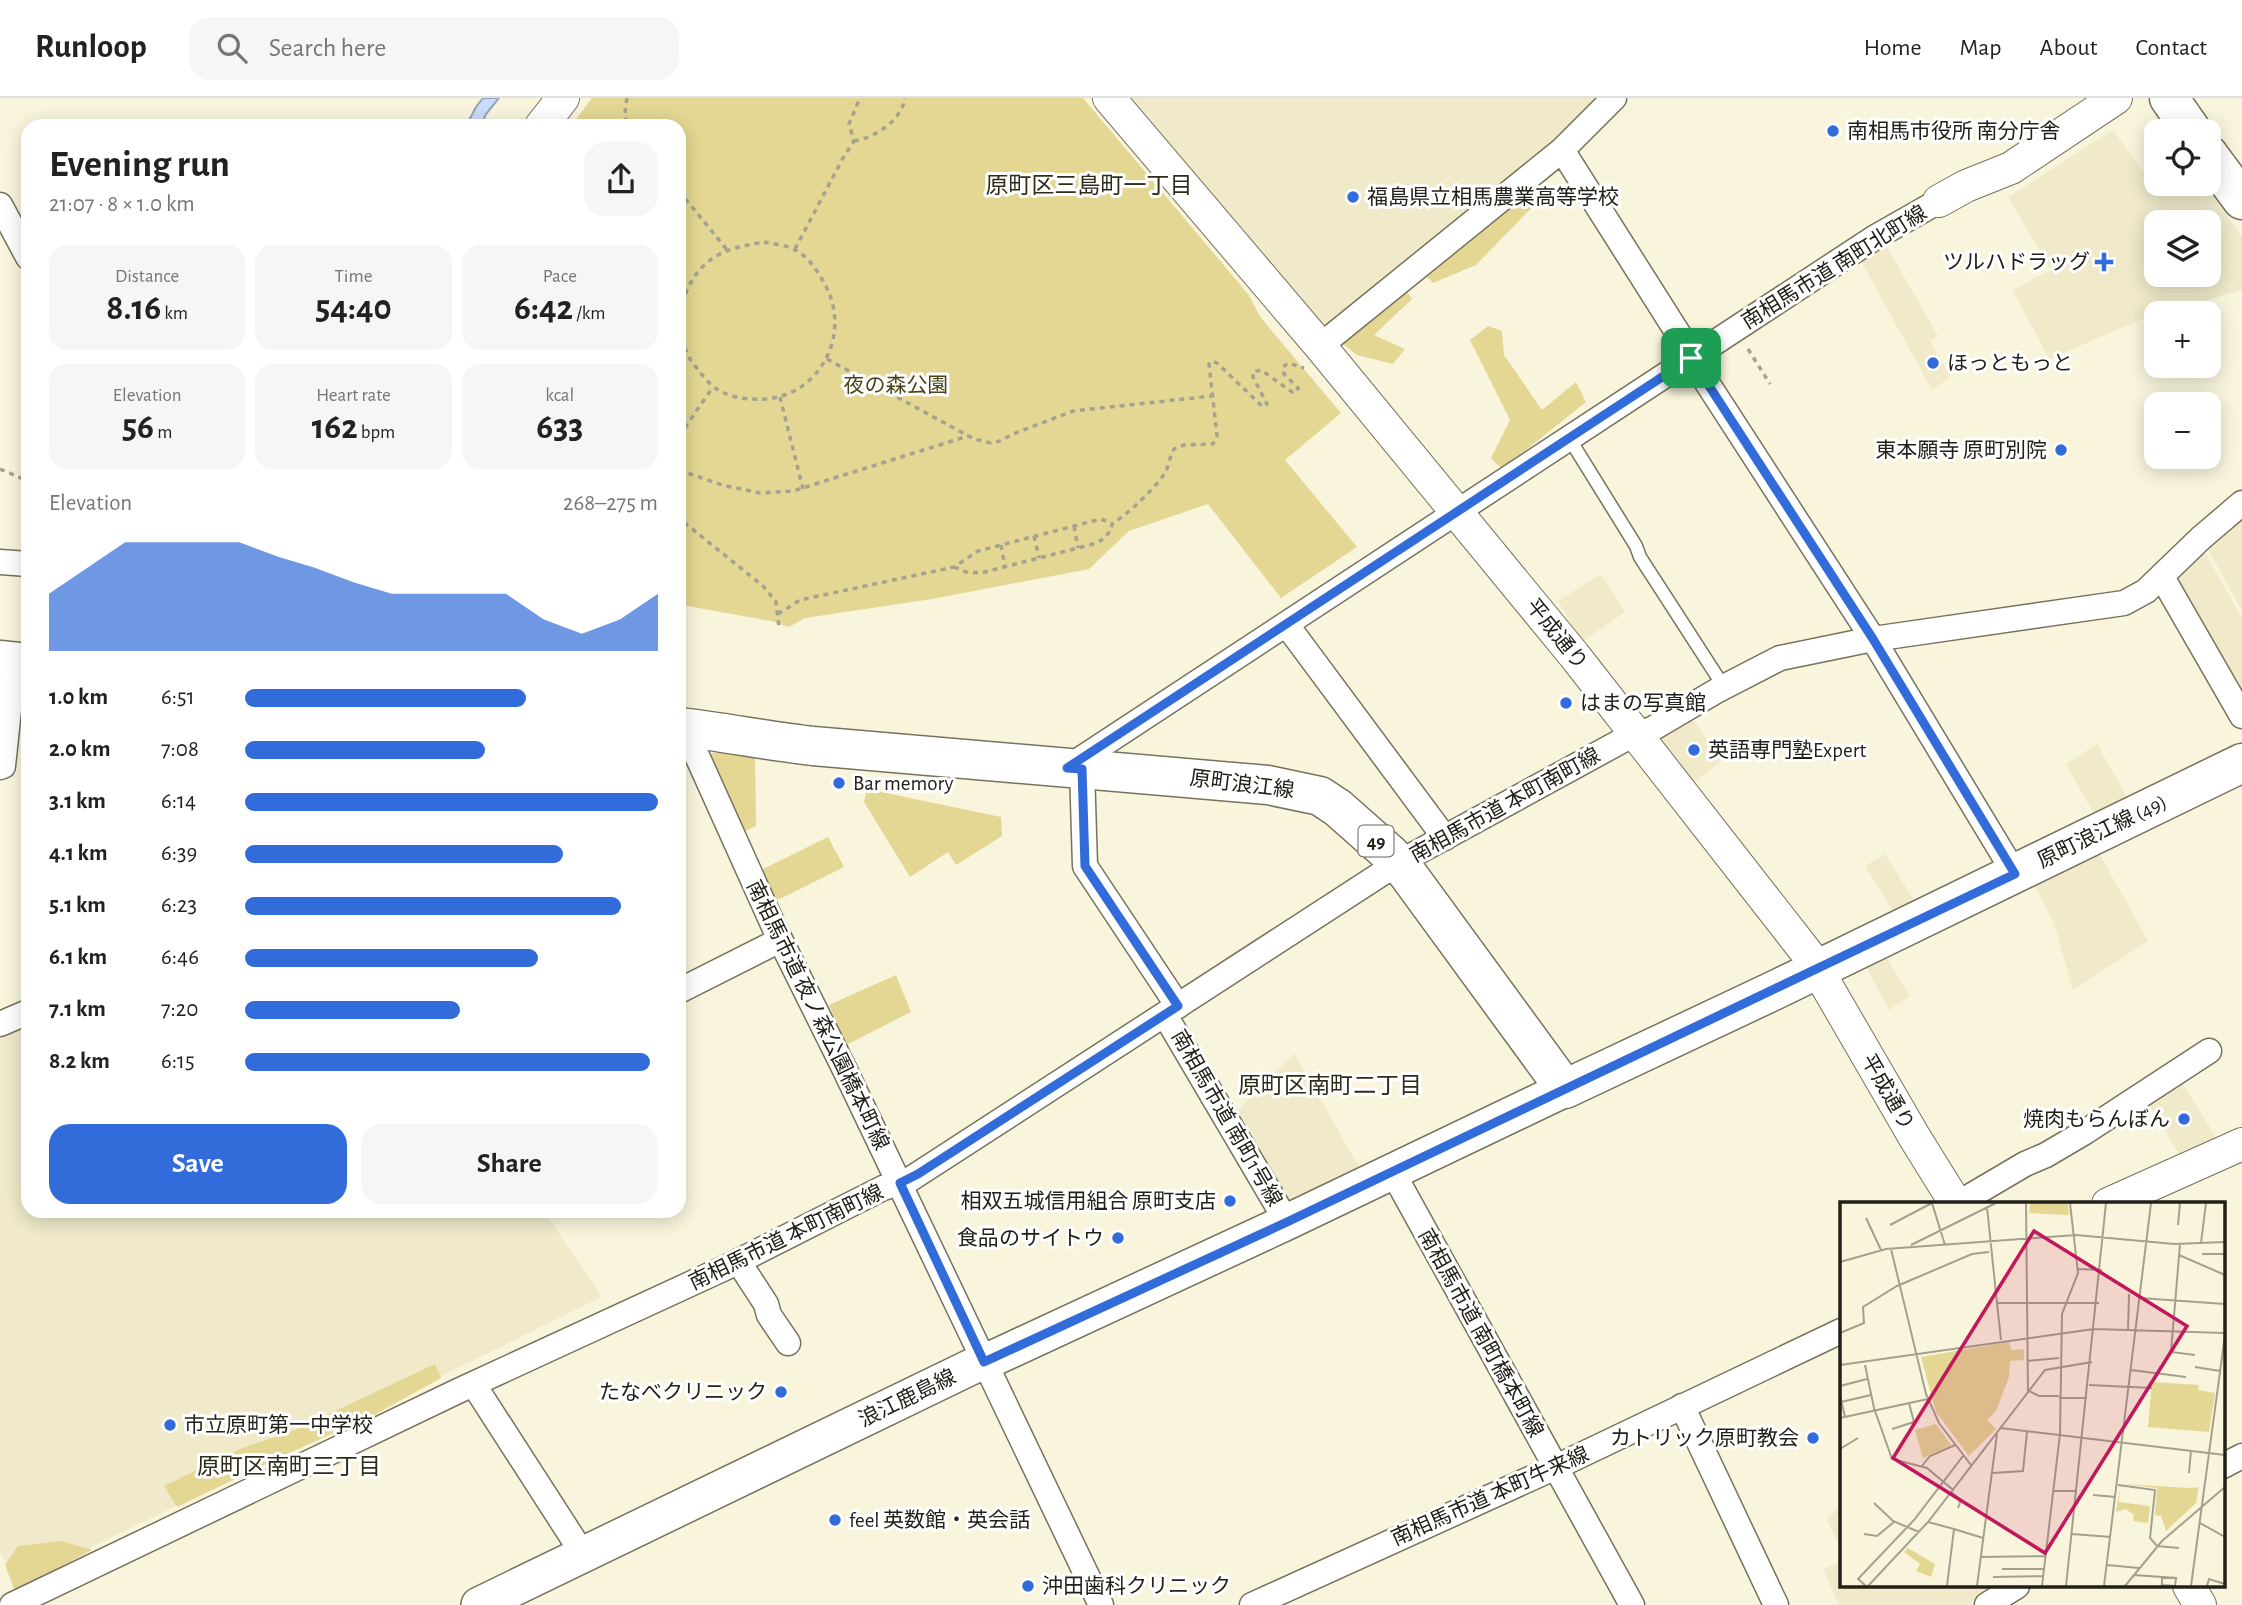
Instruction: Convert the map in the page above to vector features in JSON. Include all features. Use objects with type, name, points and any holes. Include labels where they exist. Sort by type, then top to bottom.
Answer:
[{"type":"main road","points":[[2169,98],[2184,119]]},
{"type":"main road","points":[[2221,172],[2242,200]]},
{"type":"main road","name":"原町浪江線","points":[[686,728],[813,746],[1268,785],[1320,796],[1355,822],[1398,863],[1564,1089]]},
{"type":"main road","name":"原町浪江線 (49)","points":[[1814,971],[2242,763]]},
{"type":"main road","points":[[1564,1089],[1814,971]]},
{"type":"main road","name":"浪江鹿島線","points":[[479,1605],[971,1367],[1287,1222],[1564,1089]]},
{"type":"street","points":[[546,119],[563,98]]},
{"type":"street","name":"平成通り","points":[[1109,98],[1316,358],[1457,511],[1637,735],[1814,971],[1955,1202]]},
{"type":"street","points":[[1316,358],[1562,150],[1614,98]]},
{"type":"street","name":"南相馬市道 南町北町線","points":[[1074,768],[1286,624],[1874,238],[1966,186],[2011,168],[2116,98]]},
{"type":"street","points":[[1562,150],[1691,358],[1873,639],[2015,874]]},
{"type":"street","points":[[0,205],[21,244]]},
{"type":"street","name":"南相馬市道 本町南町線","points":[[12,1605],[738,1261],[883,1188],[918,1174],[1398,863],[1780,658],[1873,639],[2104,608],[2124,603],[2138,597],[2162,577],[2242,503]]},
{"type":"street","points":[[0,562],[21,564]]},
{"type":"street","points":[[2162,577],[2242,716]]},
{"type":"street","points":[[1286,624],[1445,838]]},
{"type":"street","points":[[0,767],[3,766],[14,662]]},
{"type":"street","name":"南相馬市道 夜ノ森公園橋本町線","points":[[686,738],[780,940],[900,1183],[1101,1605]]},
{"type":"street","name":"南相馬市道 南町1号線","points":[[1074,768],[1085,866],[1172,1011],[1287,1222]]},
{"type":"street","points":[[686,987],[780,940]]},
{"type":"street","points":[[0,1024],[21,1015]]},
{"type":"street","points":[[1959,1202],[2076,1137],[2209,1051]]},
{"type":"street","points":[[2113,1202],[2240,1149]]},
{"type":"street","name":"南相馬市道 南町橋本町線","points":[[1392,1171],[1632,1605]]},
{"type":"street","points":[[738,1261],[788,1343]]},
{"type":"street","name":"南相馬市道 本町牛来線","points":[[1252,1605],[1556,1467],[1840,1331]]},
{"type":"street","points":[[474,1385],[583,1554]]},
{"type":"street","points":[[1682,1406],[1776,1605]]},
{"type":"street","points":[[2224,1465],[2242,1456]]},
{"type":"street","points":[[1987,1605],[2014,1588]]},
{"type":"street","points":[[2190,1588],[2200,1605]]},
{"type":"lane","points":[[1569,438],[1724,687]]},
{"type":"path","points":[[626,119],[627,98]]},
{"type":"path","points":[[854,141],[849,124],[860,98]]},
{"type":"path","points":[[795,249],[842,158],[854,141],[885,128],[899,112],[905,98]]},
{"type":"path","points":[[686,200],[728,251]]},
{"type":"path","points":[[686,289],[716,256],[738,246],[764,242],[795,249],[814,266],[828,289],[834,314],[834,339],[827,359],[813,378],[793,392],[771,401],[740,399],[713,387],[692,363],[686,348]]},
{"type":"path","points":[[1737,329],[1770,384]]},
{"type":"path","points":[[954,567],[966,572],[981,573],[1097,543],[1111,532],[1112,524],[1132,509],[1159,479],[1166,470],[1174,449],[1184,445],[1213,444],[1217,436],[1209,364],[1212,361],[1263,407],[1268,404],[1253,377],[1253,372],[1261,370],[1292,392],[1297,392],[1298,388],[1284,374],[1283,367],[1288,363],[1316,358]]},
{"type":"path","points":[[827,359],[968,436],[991,443],[1073,411],[1212,396]]},
{"type":"path","points":[[686,426],[713,387]]},
{"type":"path","points":[[780,397],[803,489]]},
{"type":"path","points":[[686,472],[723,485],[760,492],[803,489],[968,436]]},
{"type":"path","points":[[0,468],[21,478]]},
{"type":"path","points":[[778,614],[800,600],[954,567],[978,551],[1101,519],[1112,524]]},
{"type":"path","points":[[686,524],[763,586],[776,601],[779,627]]},
{"type":"path","points":[[1073,526],[1078,548]]},
{"type":"path","points":[[1034,537],[1039,558]]},
{"type":"path","points":[[1001,545],[1005,567]]},
{"type":"shaded area","name":"福島県立相馬農業高等学校","points":[[1130,98],[1603,98],[1545,154],[1332,324],[1321,323]]},
{"type":"shaded area","points":[[2113,130],[2144,172],[2144,196],[2212,196],[2242,236],[2242,290],[2205,301],[2144,301],[2144,319],[2049,359],[2013,290],[2051,270],[2008,197]]},
{"type":"shaded area","points":[[1886,245],[1938,336],[1930,341],[1951,377],[1932,390],[1861,261]]},
{"type":"shaded area","points":[[2242,515],[2242,611],[2206,546]]},
{"type":"shaded area","points":[[2203,549],[2242,618],[2242,704],[2174,574]]},
{"type":"shaded area","points":[[1601,574],[1625,612],[1582,642],[1558,601]]},
{"type":"shaded area","points":[[1692,718],[1721,761],[1692,784],[1656,738]]},
{"type":"shaded area","points":[[2097,744],[2129,801],[2096,818],[2066,764]]},
{"type":"shaded area","points":[[2098,851],[2148,941],[2073,990],[2053,920],[2033,883]]},
{"type":"shaded area","points":[[1885,854],[1917,905],[1895,914],[1865,866]]},
{"type":"shaded area","points":[[1885,955],[1910,996],[1889,1010],[1865,965]]},
{"type":"shaded area","name":"市立原町第一中学校","points":[[21,1030],[21,1218],[549,1218],[602,1297],[19,1583],[0,1553],[0,1039]]},
{"type":"shaded area","points":[[1294,1053],[1359,1167],[1282,1204],[1234,1114]]},
{"type":"shaded area","points":[[2180,1079],[2219,1142],[2181,1158],[2148,1103]]},
{"type":"shaded area","points":[[1840,1506],[1840,1547],[1827,1520]]},
{"type":"shaded area","points":[[1840,1562],[1840,1588],[1998,1588],[1967,1605],[1839,1605],[1823,1569]]},
{"type":"green space","name":"夜の森公園","points":[[592,98],[1083,98],[1248,294],[1261,318],[1341,413],[1285,460],[1357,547],[1281,598],[1208,504],[1129,531],[1089,569],[932,599],[805,618],[789,627],[771,621],[686,606],[686,119],[576,119]]},
{"type":"green space","points":[[1530,183],[1539,200],[1476,265],[1433,283],[1422,271]]},
{"type":"green space","points":[[1404,286],[1412,299],[1374,335],[1405,349],[1393,364],[1357,355],[1339,341]]},
{"type":"green space","points":[[1488,326],[1502,331],[1504,355],[1542,410],[1576,382],[1586,402],[1502,469],[1491,458],[1510,420],[1470,340]]},
{"type":"green space","points":[[709,753],[755,753],[756,826],[743,832]]},
{"type":"green space","points":[[867,789],[1001,817],[1002,836],[956,865],[948,852],[910,877],[864,802]]},
{"type":"green space","points":[[828,837],[844,867],[776,901],[763,869]]},
{"type":"green space","points":[[896,975],[911,1012],[846,1045],[829,1005]]},
{"type":"green space","points":[[435,1364],[441,1378],[376,1414],[177,1507],[164,1486],[242,1448],[295,1430]]},
{"type":"green space","points":[[62,1541],[92,1550],[15,1591],[5,1565],[18,1546]]},
{"type":"water","points":[[483,98],[499,98],[484,119],[470,119]]},
{"type":"place","name":"南相馬市役所 南分庁舎","points":[[1833,131]]},
{"type":"place","name":"福島県立相馬農業高等学校","points":[[1353,197]]},
{"type":"place","name":"ツルハドラッグ","points":[[2104,262]]},
{"type":"place","name":"ほっともっと","points":[[1933,363]]},
{"type":"place","name":"東本願寺 原町別院","points":[[2061,450]]},
{"type":"place","name":"はまの写真館","points":[[1566,703]]},
{"type":"place","name":"英語専門塾Expert","points":[[1694,750]]},
{"type":"place","name":"Bar memory","points":[[839,783]]},
{"type":"place","name":"焼肉もらんぼん","points":[[2184,1119]]},
{"type":"place","name":"相双五城信用組合 原町支店","points":[[1230,1201]]},
{"type":"place","name":"食品のサイトウ","points":[[1118,1238]]},
{"type":"place","name":"たなべクリニック","points":[[781,1392]]},
{"type":"place","name":"市立原町第一中学校","points":[[170,1425]]},
{"type":"place","name":"カトリック原町教会","points":[[1813,1438]]},
{"type":"place","name":"feel 英数館・英会話","points":[[835,1520]]},
{"type":"place","name":"沖田歯科クリニック","points":[[1028,1586]]},
{"type":"district","name":"原町区三島町一丁目","points":[[1089,185]]},
{"type":"district","name":"原町区南町二丁目","points":[[1330,1085]]},
{"type":"district","name":"原町区南町三丁目","points":[[289,1466]]},
{"type":"route","points":[[1691,358],[1873,639],[2015,874],[1287,1222],[984,1362],[900,1183],[909,1180],[1178,1006],[1085,866],[1082,769],[1067,768],[1691,358]]}]
